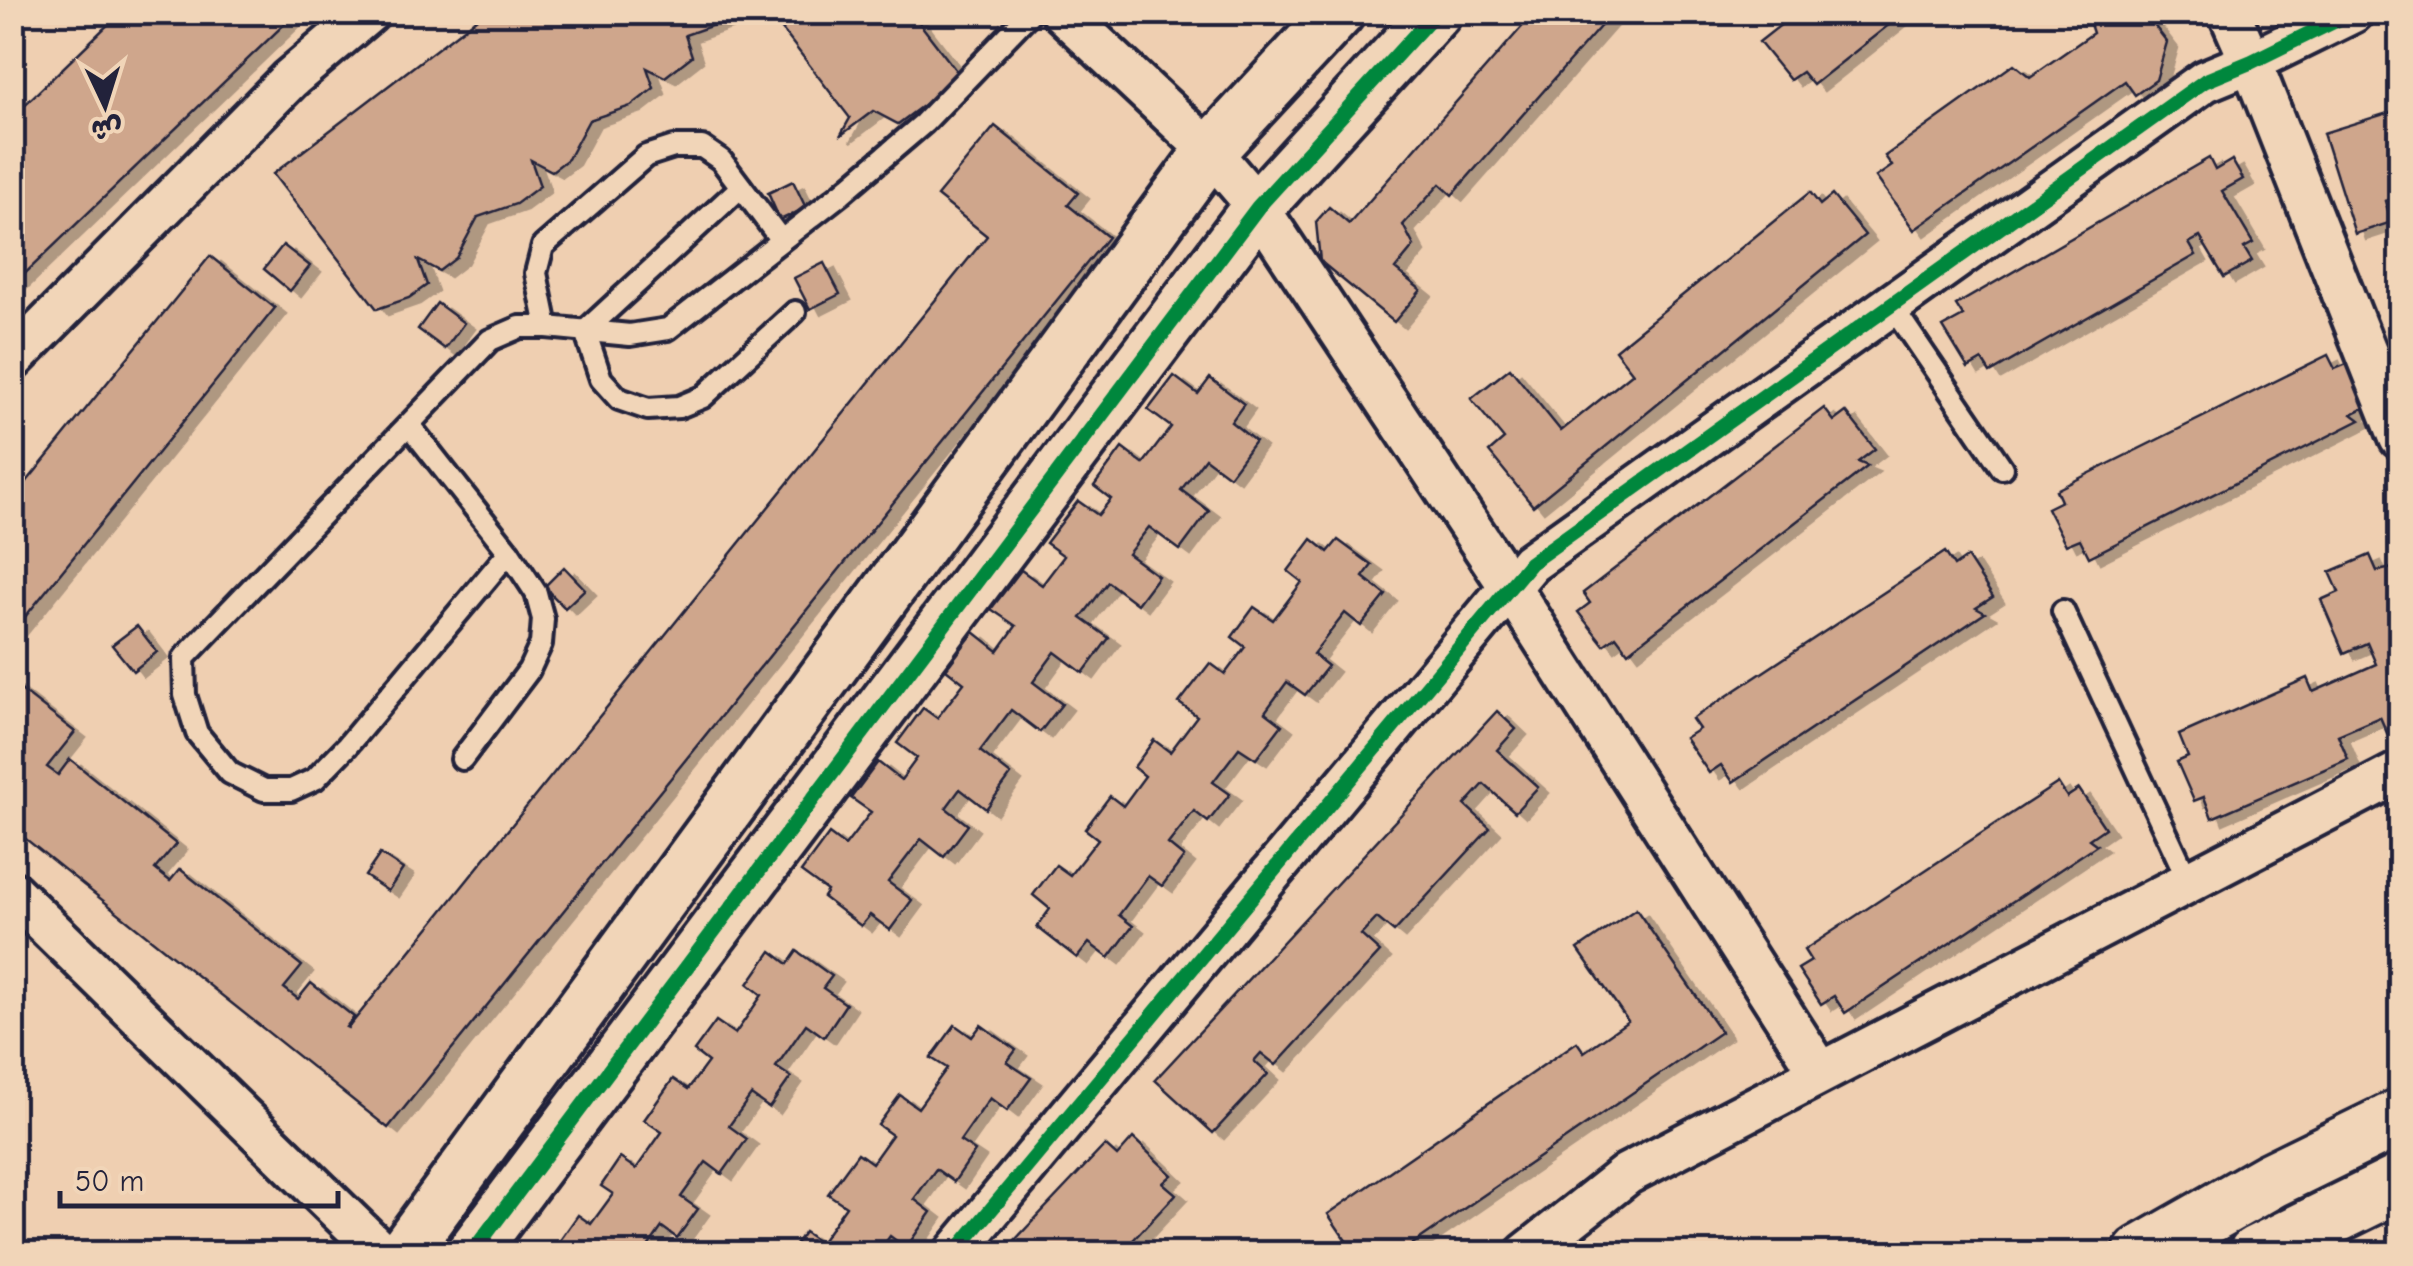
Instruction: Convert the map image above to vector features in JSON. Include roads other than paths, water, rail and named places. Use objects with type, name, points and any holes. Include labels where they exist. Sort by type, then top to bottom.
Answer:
[{"type":"main road","points":[[2141,1254],[2271,1180],[2400,1117]]},
{"type":"main road","points":[[2256,1254],[2400,1183]]},
{"type":"street","points":[[12,360],[290,80],[370,12]]},
{"type":"street","points":[[1062,12],[1210,152],[1258,207],[1510,588],[1820,1072]]},
{"type":"street","points":[[402,1254],[1210,152],[1340,12]]},
{"type":"street","points":[[470,1254],[1258,207],[1436,12]]},
{"type":"street","points":[[2229,12],[2400,438]]},
{"type":"street","points":[[954,1254],[1530,563],[2204,80],[2252,62],[2353,12]]},
{"type":"street","points":[[1526,1254],[1627,1174],[2400,772]]},
{"type":"street","points":[[12,892],[383,1254]]},
{"type":"lane","points":[[509,552],[315,779],[291,790],[264,790],[230,773],[197,733],[184,695],[184,658],[490,340],[520,327],[630,335],[668,329],[842,193],[924,123],[1031,12]]},
{"type":"lane","points":[[547,327],[536,273],[543,246],[646,156],[674,148],[702,147],[721,160],[781,240]]},
{"type":"lane","points":[[584,331],[741,187]]},
{"type":"lane","points":[[1891,305],[2002,468]]},
{"type":"lane","points":[[584,331],[601,378],[619,399],[648,409],[679,407],[703,397],[795,312]]},
{"type":"lane","points":[[409,425],[509,552],[536,593],[543,619],[541,644],[530,670],[462,758]]},
{"type":"lane","points":[[2063,611],[2189,882]]}]
